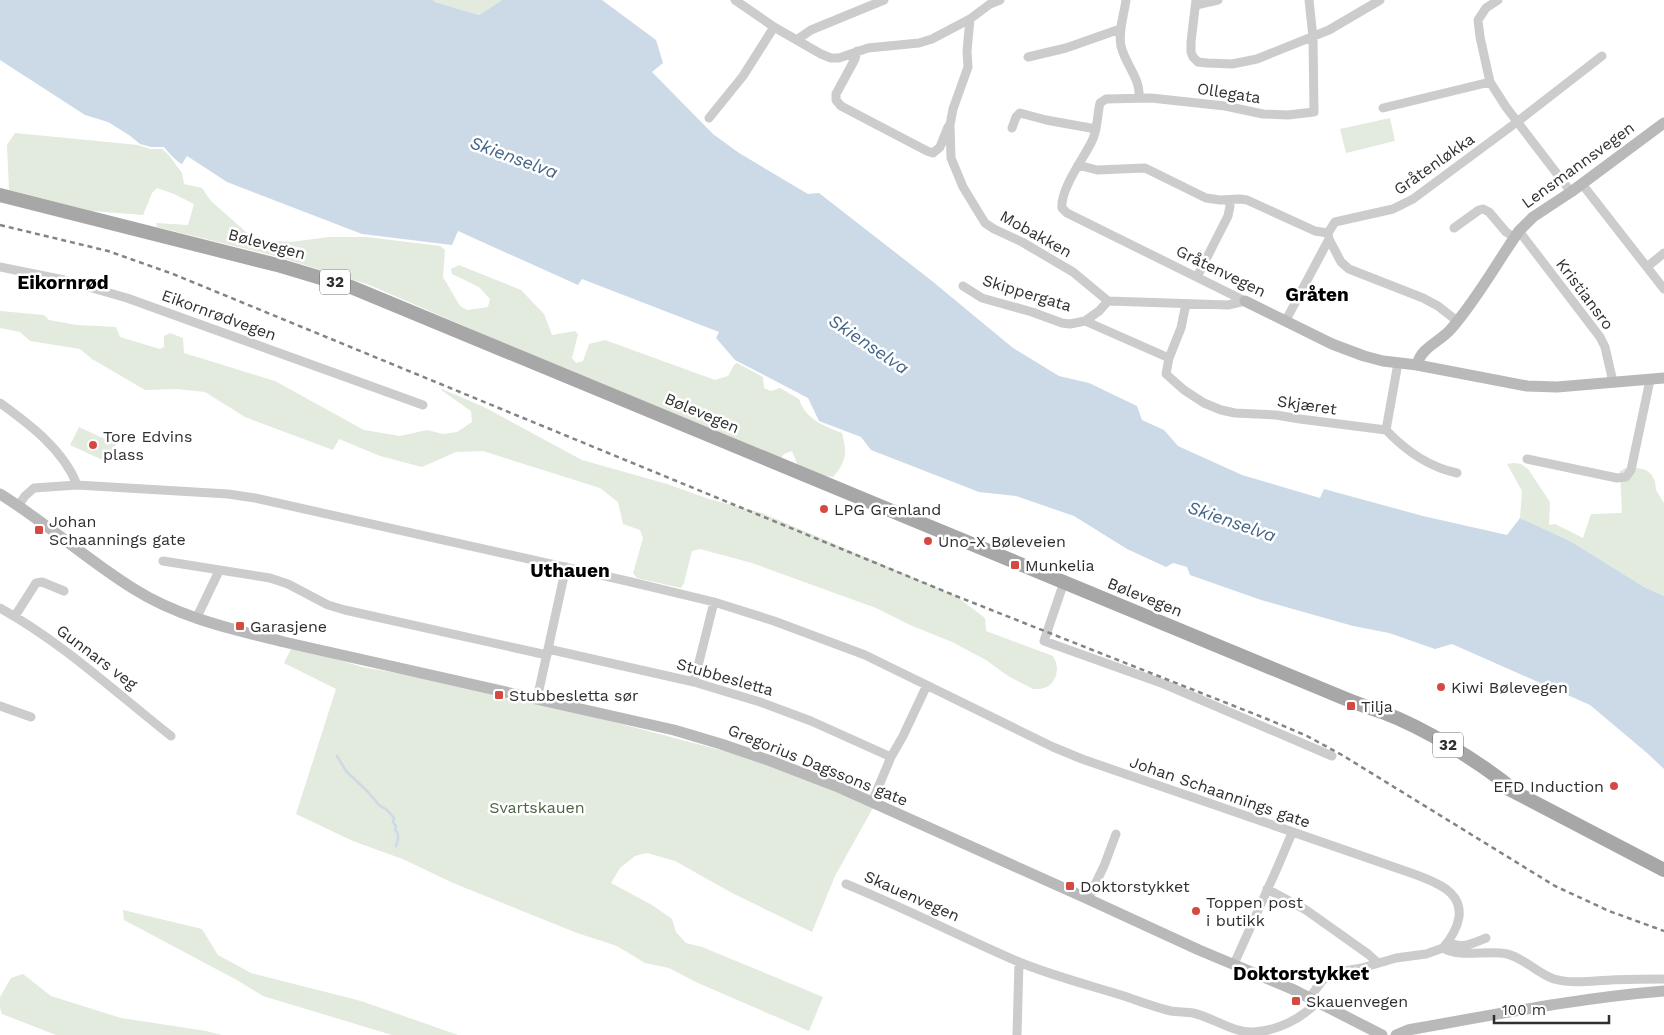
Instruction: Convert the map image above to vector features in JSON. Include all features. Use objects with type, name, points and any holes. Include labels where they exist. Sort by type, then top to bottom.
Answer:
[{"type":"main road","name":"Bølevegen","points":[[0,195],[281,266],[351,287],[1375,711],[1378,715],[1499,784],[1664,870]]},
{"type":"main road","name":"Bølevegen","points":[[1559,816],[1577,829],[1664,878]]},
{"type":"street","points":[[735,0],[774,27],[831,58],[846,56],[868,48],[919,43],[932,39],[970,19],[990,2],[1000,0]]},
{"type":"street","points":[[798,39],[811,30],[884,0]]},
{"type":"street","points":[[1126,0],[1124,19],[1120,29],[1121,46],[1139,85],[1139,97]]},
{"type":"street","points":[[1218,0],[1196,3],[1191,52],[1198,62],[1232,64],[1257,59],[1329,30],[1380,0]]},
{"type":"street","points":[[1309,0],[1313,37]]},
{"type":"street","points":[[1498,0],[1486,8],[1478,20],[1490,82],[1497,95],[1571,192]]},
{"type":"street","name":"Mobakken","points":[[970,19],[967,51],[968,67],[953,109],[950,126],[952,158],[956,172],[985,223],[1073,272],[1108,301]]},
{"type":"street","points":[[709,118],[742,76],[774,27]]},
{"type":"street","points":[[1028,57],[1066,48],[1120,29]]},
{"type":"street","name":"Ollegata","points":[[1096,129],[1099,106],[1102,100],[1139,97],[1225,106],[1264,114],[1288,115],[1314,112],[1313,37]]},
{"type":"street","name":"Mobakken","points":[[857,51],[855,59],[836,97],[838,104],[933,153],[940,147],[950,126]]},
{"type":"street","name":"Gråtenløkka","points":[[1286,320],[1335,222],[1393,209],[1413,200],[1602,56]]},
{"type":"street","points":[[1383,108],[1490,82]]},
{"type":"street","points":[[1012,128],[1016,117],[1020,113],[1096,129],[1093,140],[1078,165],[1097,170],[1145,168],[1206,198],[1247,200],[1329,236],[1341,262],[1349,269],[1423,298],[1438,306],[1457,321]]},
{"type":"street","name":"Lensmannsvegen","points":[[1417,365],[1423,352],[1443,337],[1457,321],[1516,234],[1533,217],[1571,192],[1664,123]]},
{"type":"street","name":"Gråtenvegen","points":[[1078,165],[1063,196],[1062,208],[1067,213],[1308,332],[1372,359],[1417,365],[1526,386],[1557,387],[1664,378]]},
{"type":"street","points":[[1582,184],[1664,289]]},
{"type":"street","points":[[1197,277],[1228,216],[1229,200]]},
{"type":"street","points":[[1454,228],[1483,209],[1489,212],[1506,232],[1516,234]]},
{"type":"street","name":"Kristiansro","points":[[1516,234],[1600,337],[1605,347],[1613,382]]},
{"type":"street","points":[[1647,267],[1664,253]]},
{"type":"street","name":"Eikornrødvegen","points":[[0,267],[64,280],[127,298],[423,405]]},
{"type":"street","name":"Skippergata","points":[[963,286],[982,298],[1032,312],[1062,323],[1070,324],[1084,321],[1169,358]]},
{"type":"street","points":[[1084,321],[1099,311],[1108,301],[1228,305],[1245,301]]},
{"type":"street","points":[[1169,358],[1181,328],[1186,304]]},
{"type":"street","name":"Skjæret","points":[[1169,358],[1166,370],[1168,377],[1204,403],[1221,410],[1247,414],[1276,415],[1386,430]]},
{"type":"street","points":[[1398,363],[1386,430],[1415,456],[1457,474]]},
{"type":"street","points":[[1527,459],[1617,478],[1626,477],[1632,470],[1650,380]]},
{"type":"street","points":[[0,403],[24,420],[57,453],[74,476],[77,485]]},
{"type":"street","name":"Johan Schaannings gate","points":[[18,506],[34,488],[77,485],[228,494],[255,498],[566,567],[714,602],[774,621],[865,655],[1053,747],[1082,759],[1414,874],[1446,890],[1455,900],[1460,916],[1455,932],[1445,945]]},
{"type":"street","name":"Gregorius Dagssons gate","points":[[0,494],[134,590],[164,606],[196,618],[284,642],[642,722],[721,744],[771,761],[872,802],[1088,898],[1199,950],[1314,999],[1382,1035]]},
{"type":"street","name":"Stubbesletta","points":[[163,561],[270,578],[288,584],[328,605],[345,610],[694,682],[760,702],[811,721],[891,756]]},
{"type":"street","points":[[537,699],[566,567]]},
{"type":"street","points":[[196,618],[219,570]]},
{"type":"street","points":[[15,616],[36,583],[42,582],[64,591]]},
{"type":"street","points":[[1064,582],[1044,641],[1164,684],[1332,756]]},
{"type":"street","points":[[694,682],[714,602]]},
{"type":"street","name":"Gunnars veg","points":[[0,608],[15,616],[73,656],[172,736]]},
{"type":"street","points":[[872,802],[891,756],[903,736],[927,685]]},
{"type":"street","points":[[0,706],[31,717]]},
{"type":"street","points":[[1234,964],[1292,833]]},
{"type":"street","points":[[1088,898],[1104,866],[1116,834]]},
{"type":"street","name":"Skauenvegen","points":[[846,884],[1019,962],[1086,986],[1126,996],[1153,1006],[1201,1016],[1238,1030],[1246,1031],[1263,1031],[1281,1026],[1308,1011],[1326,976],[1332,973],[1355,970],[1396,958],[1426,954],[1445,945]]},
{"type":"street","points":[[1267,889],[1306,910],[1378,963]]},
{"type":"street","points":[[1445,945],[1459,946],[1486,938]]},
{"type":"street","points":[[1445,945],[1452,952],[1496,952],[1508,954],[1520,959],[1540,973],[1560,980],[1588,982],[1660,979]]},
{"type":"street","points":[[1017,1035],[1019,962]]},
{"type":"street","points":[[1396,1035],[1408,1030],[1562,1003],[1664,991]]},
{"type":"green space","points":[[433,0],[502,0],[479,15]]},
{"type":"green space","points":[[1390,118],[1395,141],[1346,153],[1340,129]]},
{"type":"green space","points":[[15,133],[162,149],[182,173],[184,184],[202,188],[211,201],[255,240],[291,242],[329,237],[367,237],[440,246],[445,250],[443,277],[460,306],[467,310],[488,307],[490,299],[479,287],[452,274],[451,269],[459,265],[521,290],[544,314],[552,335],[575,331],[578,334],[572,358],[576,363],[583,361],[589,344],[605,340],[715,380],[728,376],[737,363],[763,377],[764,388],[771,391],[780,388],[799,399],[810,417],[842,433],[845,456],[833,477],[824,476],[798,466],[792,451],[784,454],[780,460],[675,417],[367,284],[275,256],[157,227],[156,223],[188,225],[194,204],[157,188],[152,193],[143,215],[92,211],[9,190],[7,145]]},
{"type":"green space","points":[[0,311],[44,315],[49,320],[77,325],[116,327],[120,337],[160,349],[164,347],[164,336],[170,333],[183,338],[184,353],[275,381],[364,430],[400,436],[427,430],[443,434],[457,432],[472,422],[471,411],[442,389],[484,407],[582,460],[667,484],[709,499],[762,513],[956,596],[985,618],[986,631],[1053,656],[1056,662],[1056,676],[1047,687],[1033,689],[952,642],[910,625],[876,608],[752,563],[700,549],[692,551],[681,588],[637,578],[633,573],[643,538],[640,530],[623,524],[618,502],[600,488],[483,451],[456,452],[422,467],[380,456],[339,439],[333,450],[245,417],[205,392],[177,389],[145,390],[92,359],[80,349],[30,341],[20,332],[0,328]]},
{"type":"green space","name":"Tore Edvins plass","points":[[79,427],[116,444],[107,462],[70,445]]},
{"type":"green space","points":[[1507,464],[1521,464],[1528,469],[1550,502],[1549,525],[1555,524],[1583,538],[1591,514],[1622,513],[1620,471],[1633,467],[1646,470],[1651,474],[1655,481],[1656,490],[1664,503],[1664,596],[1644,587],[1572,542],[1520,518],[1522,491]]},
{"type":"green space","name":"Svartskauen","points":[[291,649],[317,653],[362,667],[419,677],[587,715],[770,763],[874,806],[835,876],[812,932],[732,893],[675,861],[647,853],[635,856],[620,868],[611,883],[652,905],[672,919],[676,932],[686,943],[702,947],[823,997],[809,1031],[698,983],[669,968],[645,963],[617,946],[577,933],[453,883],[405,860],[353,841],[296,814],[336,689],[284,663]]},
{"type":"green space","points":[[123,910],[202,929],[218,955],[251,973],[361,1001],[458,1035],[392,1035],[263,996],[124,920]]},
{"type":"green space","points":[[23,974],[51,996],[121,1018],[222,1035],[56,1035],[2,1014],[0,997],[11,978]]},
{"type":"water","name":"Skienselva","points":[[0,0],[433,0],[479,15],[502,0],[602,0],[656,40],[663,63],[652,72],[713,134],[739,153],[808,194],[819,193],[932,281],[1013,348],[1059,376],[1089,383],[1137,406],[1142,420],[1164,430],[1178,446],[1242,475],[1320,498],[1324,489],[1423,516],[1507,535],[1520,518],[1572,542],[1644,587],[1664,596],[1664,769],[1590,705],[1452,644],[1435,649],[1389,633],[1353,626],[1261,600],[1190,575],[1187,567],[1173,563],[1166,567],[1127,549],[1074,516],[1016,496],[979,492],[871,450],[861,437],[819,421],[808,398],[735,360],[716,338],[719,332],[582,279],[578,285],[458,231],[452,245],[362,234],[227,182],[187,156],[182,164],[164,147],[151,147],[140,144],[108,122],[85,115],[0,60]]},
{"type":"waterway","points":[[337,756],[346,771],[394,818],[393,822],[398,835],[396,846]]},
{"type":"railway","points":[[0,225],[108,251],[173,274],[956,596],[1267,719],[1307,736],[1342,755],[1555,886],[1609,911],[1664,931]]},
{"type":"place","name":"Tore Edvins plass","points":[[93,445]]},
{"type":"place","name":"LPG Grenland","points":[[824,509]]},
{"type":"place","name":"Johan Schaannings gate","points":[[39,530]]},
{"type":"place","name":"Uno-X Bøleveien","points":[[928,541]]},
{"type":"place","name":"Munkelia","points":[[1015,565]]},
{"type":"place","name":"Garasjene","points":[[240,626]]},
{"type":"place","name":"Kiwi Bølevegen","points":[[1441,687]]},
{"type":"place","name":"Stubbesletta sør","points":[[499,695]]},
{"type":"place","name":"Tilja","points":[[1351,706]]},
{"type":"place","name":"EFD Induction","points":[[1614,786]]},
{"type":"place","name":"Doktorstykket","points":[[1070,886]]},
{"type":"place","name":"Toppen post i butikk","points":[[1196,911]]},
{"type":"place","name":"Skauenvegen","points":[[1296,1001]]},
{"type":"district","name":"Eikornrød","points":[[63,282]]},
{"type":"district","name":"Gråten","points":[[1317,294]]},
{"type":"district","name":"Uthauen","points":[[570,570]]},
{"type":"district","name":"Doktorstykket","points":[[1301,973]]}]
